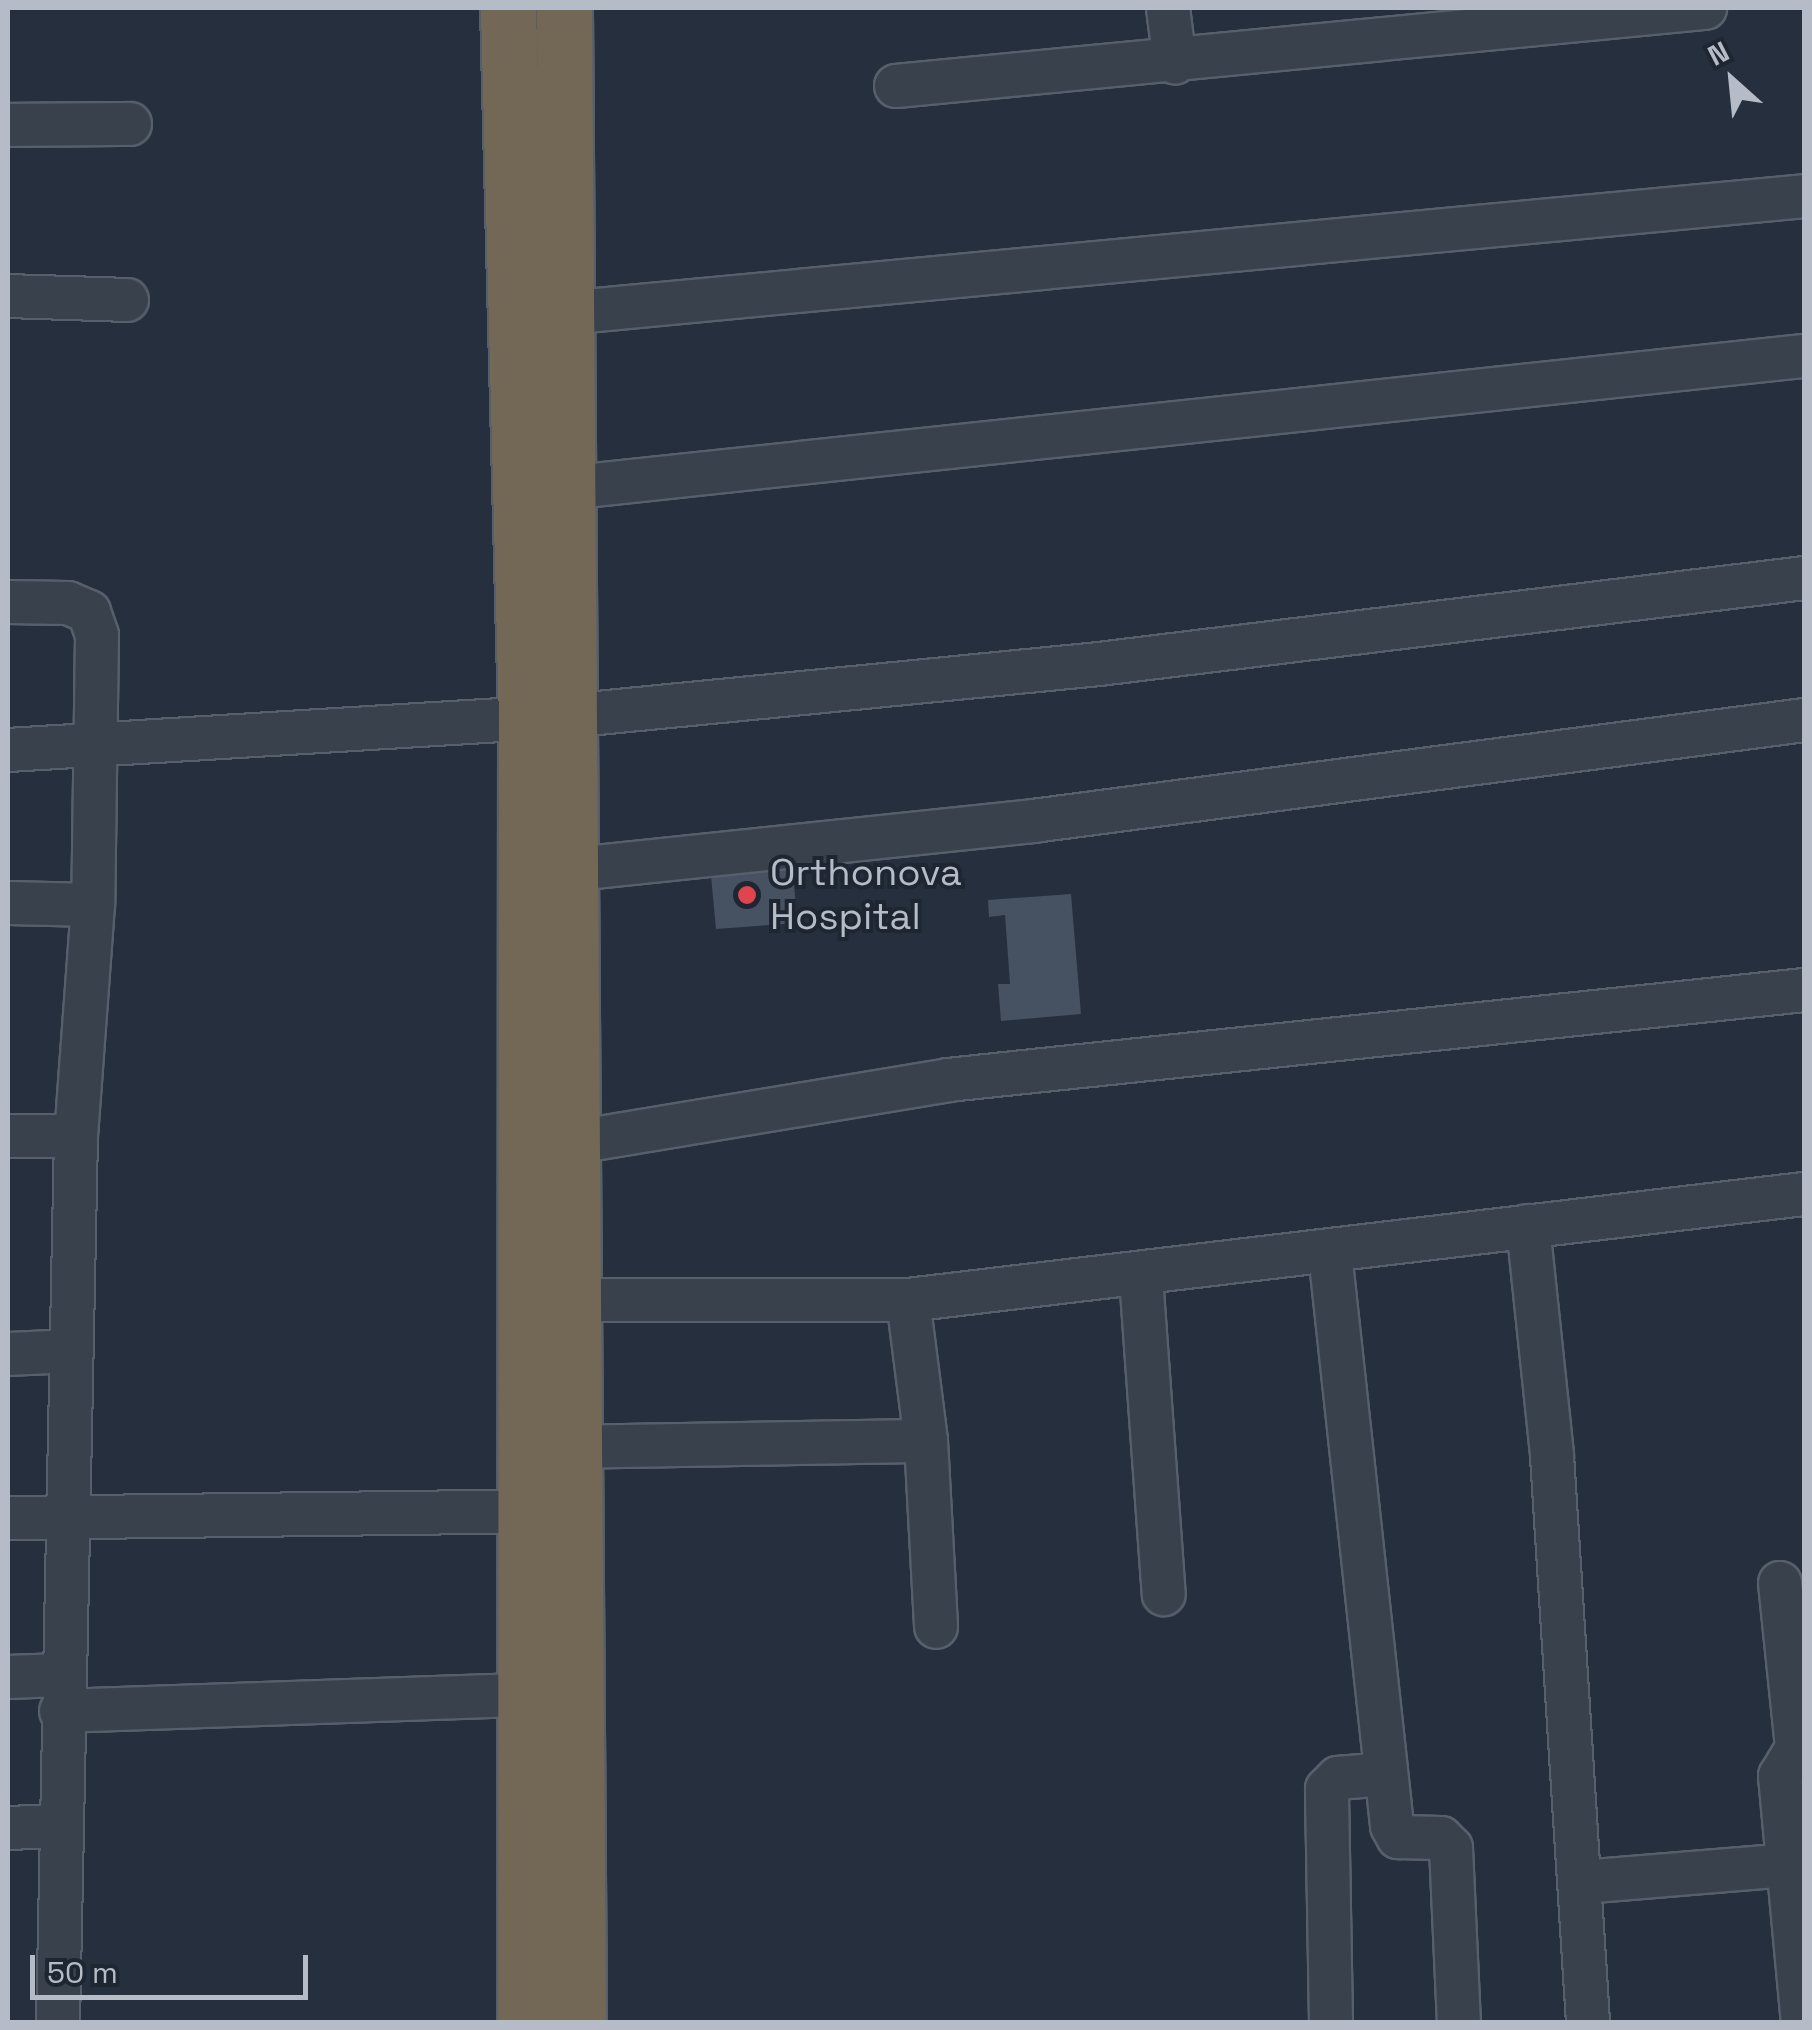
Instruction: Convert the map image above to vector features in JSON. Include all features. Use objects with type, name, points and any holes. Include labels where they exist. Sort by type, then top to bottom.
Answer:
[{"type":"highway","points":[[508,8],[547,718],[550,1511],[578,2022]]},
{"type":"highway","points":[[526,2022],[530,1694],[550,1511],[570,1448],[568,1300],[548,1147],[568,870],[547,718],[566,488],[564,8]]},
{"type":"street","points":[[1168,8],[1174,62]]},
{"type":"street","points":[[896,86],[1174,62],[1609,13],[1705,8]]},
{"type":"street","points":[[8,125],[130,124]]},
{"type":"street","points":[[565,313],[1804,196]]},
{"type":"street","points":[[8,296],[127,300]]},
{"type":"street","points":[[566,488],[1804,356]]},
{"type":"street","points":[[8,750],[95,749],[547,718],[1099,664],[1804,578]]},
{"type":"street","points":[[8,602],[68,604],[89,612],[97,635],[93,905],[76,1136],[69,1518],[61,1693],[58,2022]]},
{"type":"street","points":[[568,870],[1033,821],[1804,720]]},
{"type":"street","points":[[8,904],[93,905]]},
{"type":"street","points":[[548,1147],[948,1080],[1804,990]]},
{"type":"street","points":[[8,1136],[76,1136]]},
{"type":"street","points":[[568,1300],[908,1300],[1142,1277],[1804,1194]]},
{"type":"street","points":[[1528,1226],[1582,1882],[1588,2022]]},
{"type":"street","points":[[1330,1253],[1386,1774],[1398,1837],[1441,1838],[1450,1848],[1459,2022]]},
{"type":"street","points":[[1142,1277],[1164,1594]]},
{"type":"street","points":[[908,1300],[926,1441],[936,1626]]},
{"type":"street","points":[[8,1354],[72,1351]]},
{"type":"street","points":[[570,1448],[926,1441]]},
{"type":"street","points":[[8,1518],[550,1511]]},
{"type":"street","points":[[1780,1583],[1797,1748],[1780,1776],[1803,2022]]},
{"type":"street","points":[[8,1676],[61,1693],[530,1694]]},
{"type":"street","points":[[1331,2022],[1327,1789],[1338,1778],[1386,1774]]},
{"type":"street","points":[[8,1828],[60,1826]]},
{"type":"street","points":[[1582,1882],[1787,1865]]},
{"type":"building","points":[[793,868],[797,923],[716,929],[711,876]]},
{"type":"building","points":[[1071,894],[1081,1014],[1001,1021],[998,984],[1010,984],[1005,915],[989,917],[988,900]]},
{"type":"place","name":"Orthonova Hospital","points":[[747,895]]}]
